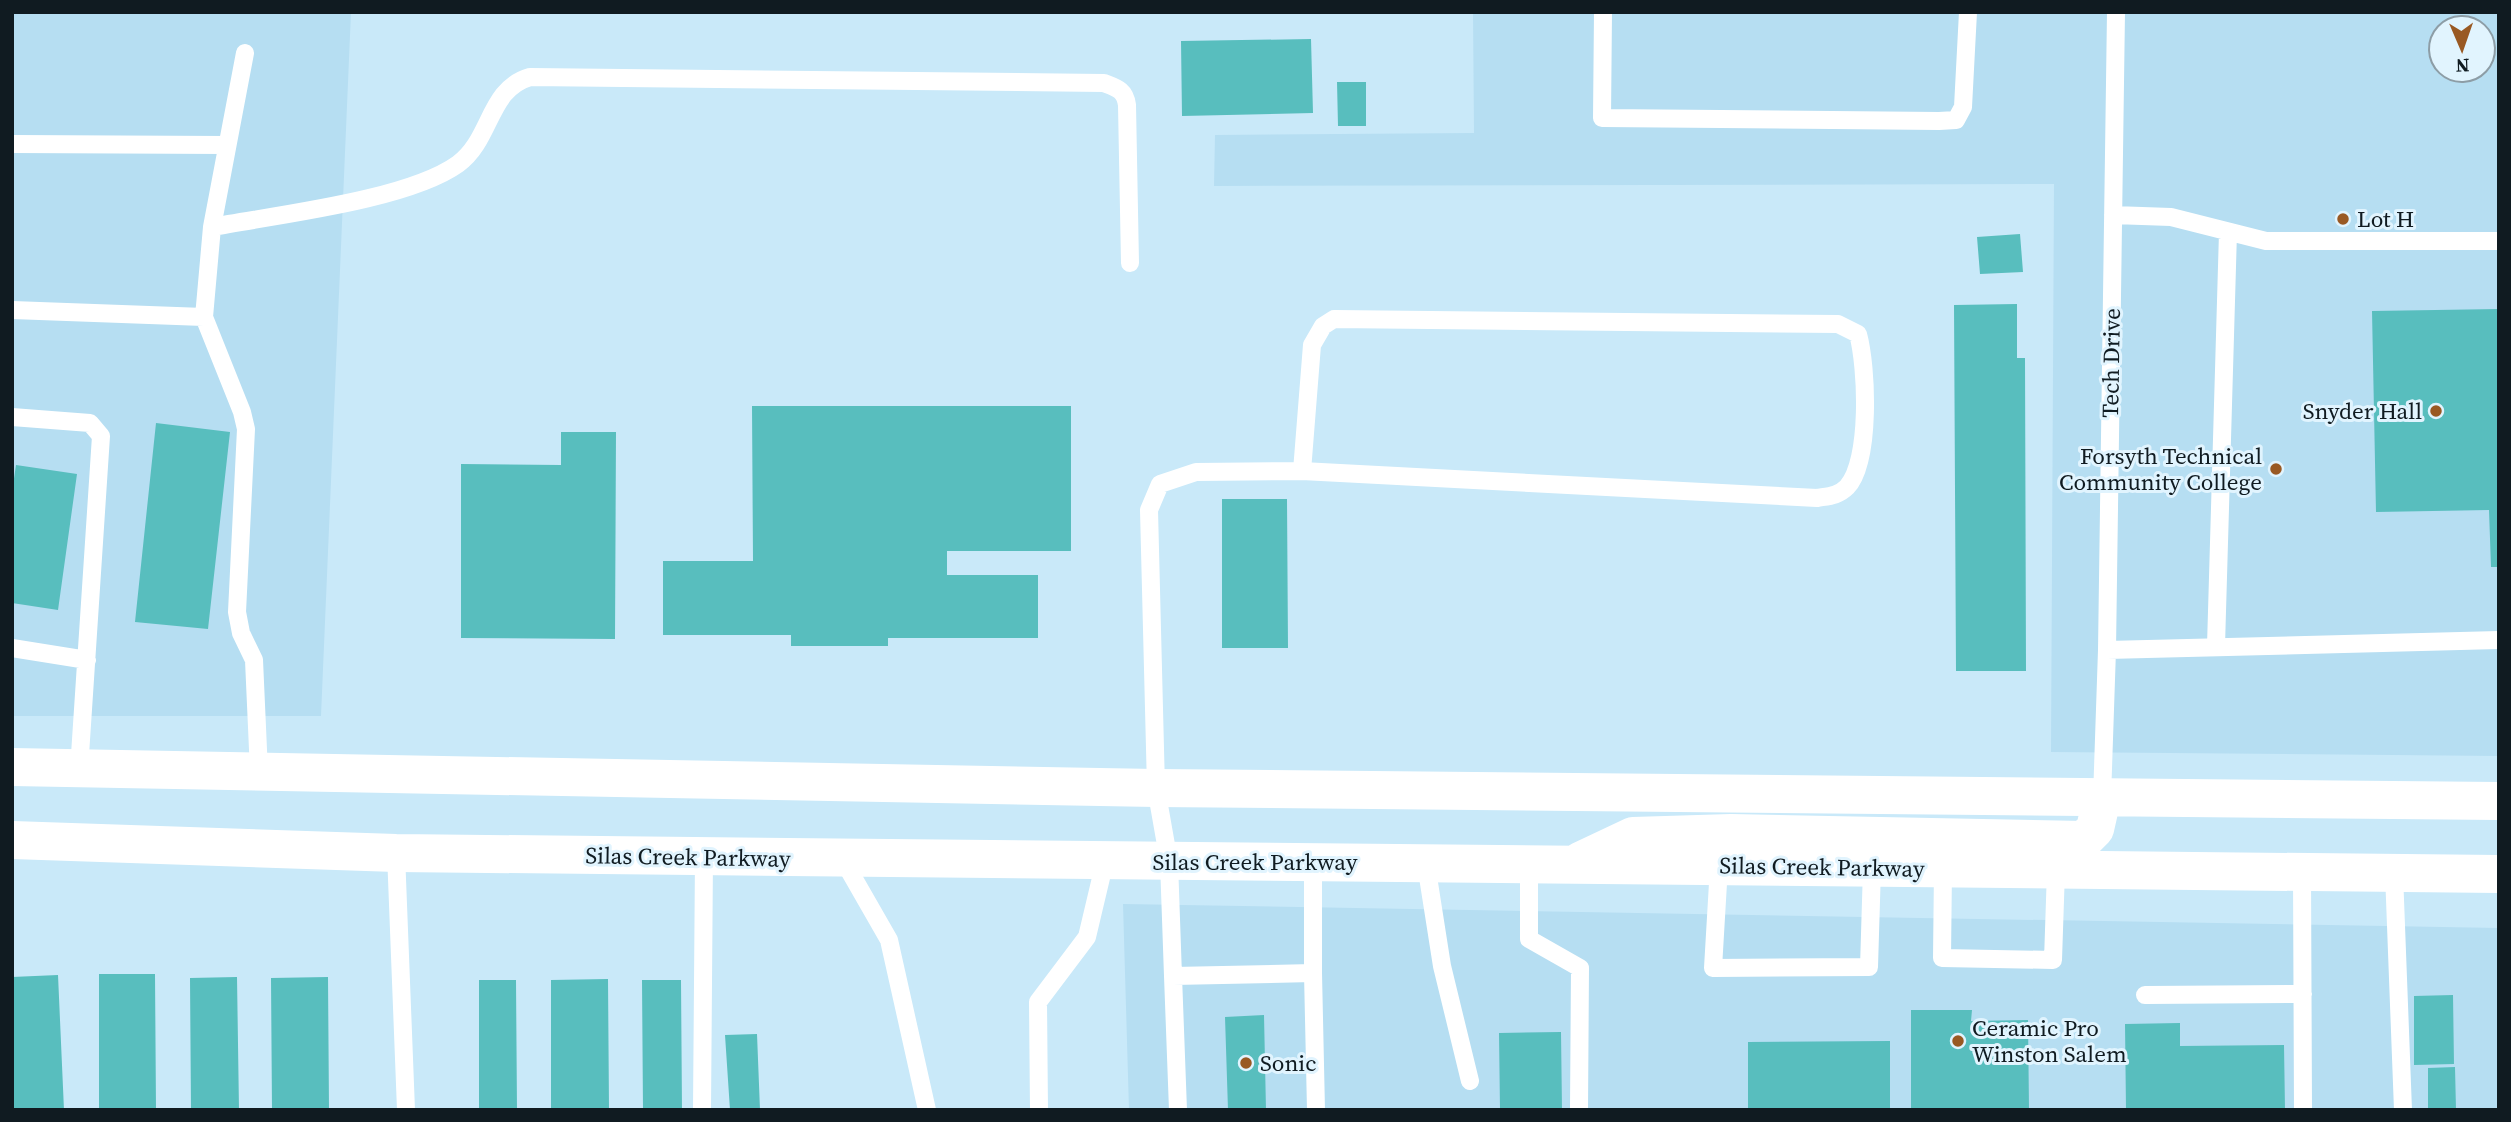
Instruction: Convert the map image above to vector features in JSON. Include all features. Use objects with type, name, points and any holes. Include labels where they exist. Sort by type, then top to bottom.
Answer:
[{"type":"main road","points":[[12,767],[1156,789],[2499,801]]},
{"type":"main road","points":[[1572,865],[1633,836],[1731,833],[2084,839],[2095,829],[2102,797]]},
{"type":"main road","name":"Silas Creek Parkway","points":[[12,840],[396,853],[2499,874]]},
{"type":"lane","points":[[1603,12],[1602,118],[1939,121],[1956,120],[1963,107],[1968,12]]},
{"type":"lane","name":"Tech Drive","points":[[2102,797],[2107,650],[2116,12]]},
{"type":"lane","points":[[245,53],[212,227],[204,317],[242,411],[246,429],[237,612],[241,633],[254,660],[260,772]]},
{"type":"lane","points":[[212,227],[416,186],[459,163],[477,143],[502,95],[515,81],[530,77],[1104,83],[1118,88],[1126,95],[1130,263]]},
{"type":"lane","points":[[12,144],[227,145]]},
{"type":"lane","points":[[2113,215],[2171,217],[2266,242],[2499,241]]},
{"type":"lane","points":[[2216,646],[2228,232]]},
{"type":"lane","points":[[12,310],[204,317]]},
{"type":"lane","points":[[1178,1110],[1169,862],[1156,789],[1149,510],[1160,484],[1196,472],[1302,471],[1817,498],[1837,495],[1848,485],[1859,463],[1864,355],[1858,334],[1838,324],[1334,319],[1323,326],[1312,345],[1302,471]]},
{"type":"lane","points":[[12,417],[90,423],[101,436],[79,770]]},
{"type":"lane","points":[[2107,650],[2499,640]]},
{"type":"lane","points":[[12,648],[87,660]]},
{"type":"lane","points":[[396,853],[406,1110]]},
{"type":"lane","points":[[702,1110],[704,857]]},
{"type":"lane","points":[[842,858],[889,940],[927,1110]]},
{"type":"lane","points":[[1039,1110],[1038,1002],[1087,937],[1105,861]]},
{"type":"lane","points":[[1313,863],[1316,1110]]},
{"type":"lane","points":[[1426,864],[1442,966],[1470,1081]]},
{"type":"lane","points":[[1529,865],[1529,939],[1580,968],[1579,1110]]},
{"type":"lane","points":[[1719,866],[1713,968],[1869,967],[1872,868]]},
{"type":"lane","points":[[1943,869],[1942,958],[2053,960],[2056,870]]},
{"type":"lane","points":[[2302,873],[2303,1110]]},
{"type":"lane","points":[[2394,873],[2403,1110]]},
{"type":"lane","points":[[1173,976],[1313,974]]},
{"type":"lane","points":[[2145,995],[2303,994]]},
{"type":"shaded area","points":[[12,12],[351,12],[321,716],[12,716]]},
{"type":"shaded area","name":"Forsyth Technical Community College","points":[[1473,12],[2499,12],[2499,756],[2051,752],[2054,184],[1214,186],[1215,135],[1474,133]]},
{"type":"shaded area","points":[[1123,904],[2499,928],[2499,1110],[1129,1110]]},
{"type":"building","points":[[1311,39],[1313,113],[1182,116],[1181,41]]},
{"type":"building","points":[[1337,82],[1366,82],[1366,126],[1338,126]]},
{"type":"building","points":[[2020,234],[2023,272],[1980,274],[1977,237]]},
{"type":"building","points":[[2017,304],[2017,358],[2025,358],[2026,671],[1956,671],[1954,305]]},
{"type":"building","name":"Snyder Hall","points":[[2499,309],[2499,567],[2491,567],[2489,510],[2376,512],[2372,311]]},
{"type":"building","points":[[752,406],[1071,406],[1071,551],[947,551],[947,575],[1038,575],[1038,638],[888,638],[888,646],[791,646],[791,635],[663,635],[663,561],[753,561]]},
{"type":"building","points":[[156,423],[230,432],[208,629],[135,622]]},
{"type":"building","points":[[561,432],[616,432],[615,639],[461,638],[461,464],[561,465]]},
{"type":"building","points":[[16,465],[77,474],[58,610],[12,603],[12,492]]},
{"type":"building","points":[[1222,499],[1287,499],[1288,648],[1222,648]]},
{"type":"building","points":[[99,974],[155,974],[156,1110],[99,1110]]},
{"type":"building","points":[[58,975],[64,1110],[12,1110],[12,977]]},
{"type":"building","points":[[237,977],[239,1110],[191,1110],[190,978]]},
{"type":"building","points":[[328,977],[329,1110],[272,1110],[271,978]]},
{"type":"building","points":[[608,979],[609,1110],[551,1110],[551,980]]},
{"type":"building","points":[[479,980],[516,980],[517,1110],[479,1110]]},
{"type":"building","points":[[642,980],[681,980],[682,1110],[643,1110]]},
{"type":"building","points":[[2453,995],[2454,1064],[2414,1065],[2414,996]]},
{"type":"building","points":[[1911,1010],[1972,1010],[1971,1021],[2028,1020],[2029,1110],[1911,1110]]},
{"type":"building","name":"Sonic","points":[[1264,1015],[1266,1110],[1228,1110],[1225,1017]]},
{"type":"building","points":[[2180,1023],[2180,1046],[2284,1045],[2285,1110],[2126,1110],[2125,1024]]},
{"type":"building","points":[[1561,1032],[1562,1110],[1500,1110],[1499,1033]]},
{"type":"building","points":[[757,1034],[760,1110],[730,1110],[725,1035]]},
{"type":"building","points":[[1890,1041],[1890,1110],[1748,1110],[1748,1042]]},
{"type":"building","points":[[2455,1067],[2456,1110],[2428,1110],[2428,1068]]},
{"type":"place","name":"Lot H","points":[[2343,219]]},
{"type":"place","name":"Snyder Hall","points":[[2436,411]]},
{"type":"place","name":"Forsyth Technical Community College","points":[[2276,469]]},
{"type":"place","name":"Ceramic Pro Winston Salem","points":[[1958,1041]]},
{"type":"place","name":"Sonic","points":[[1246,1063]]}]
